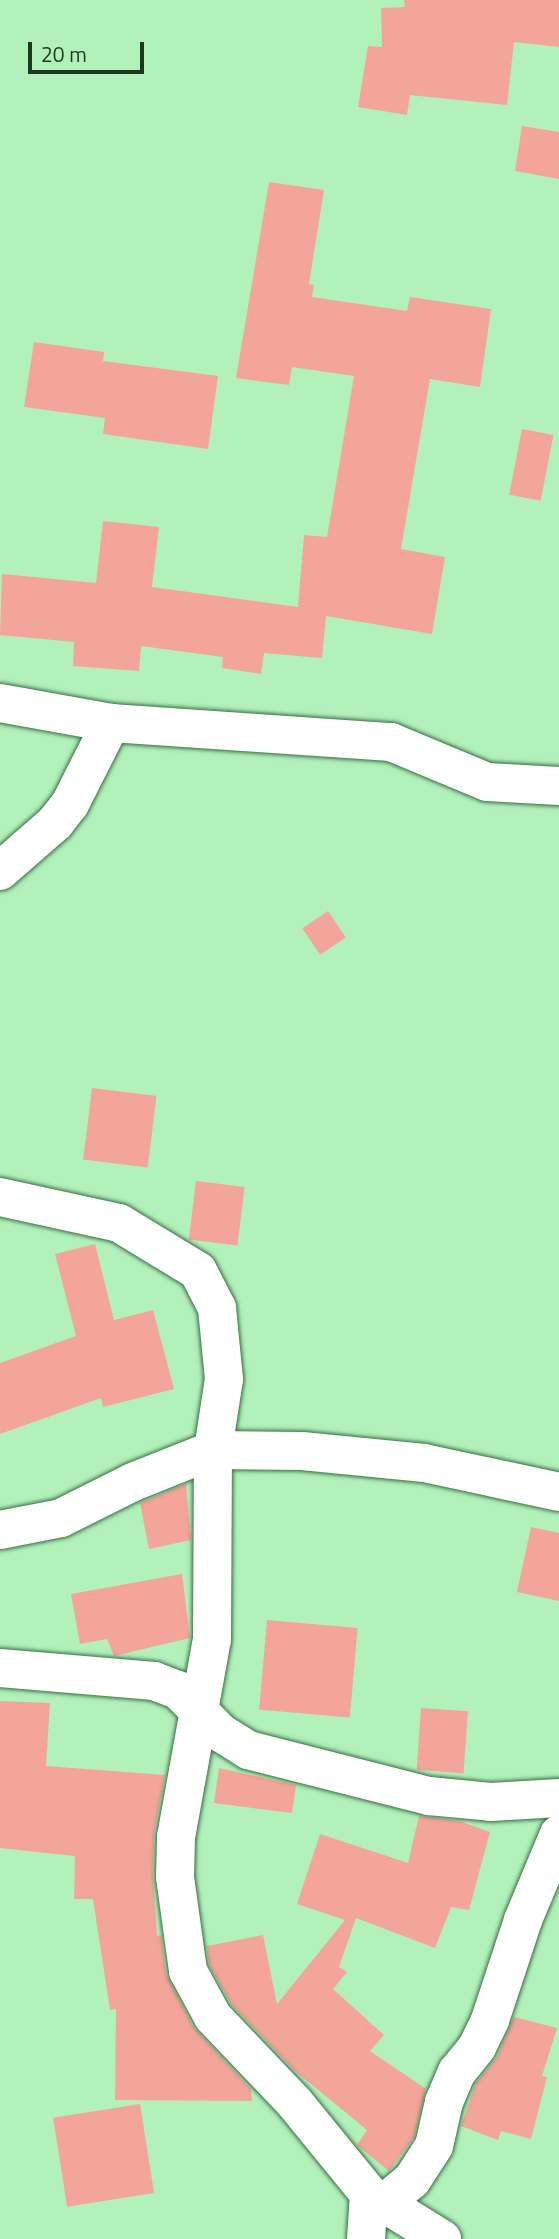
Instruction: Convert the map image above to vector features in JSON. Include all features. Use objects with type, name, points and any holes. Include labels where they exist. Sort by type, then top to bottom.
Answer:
[{"type":"street","points":[[0,704],[111,723],[391,742],[475,778],[559,786]]},
{"type":"street","points":[[0,871],[55,823],[70,804],[111,723]]},
{"type":"street","points":[[0,1197],[119,1223],[198,1271],[218,1308],[224,1379],[213,1450],[212,1639],[176,1837],[175,1877],[188,1971],[213,2017],[294,2102],[376,2199],[442,2239]]},
{"type":"street","points":[[0,1530],[61,1518],[133,1482],[213,1450],[302,1451],[424,1463],[559,1492]]},
{"type":"street","points":[[0,1668],[154,1681],[178,1690],[198,1710],[248,1750],[310,1768],[429,1796],[491,1802],[559,1798]]},
{"type":"street","points":[[366,2239],[376,2199],[412,2180],[434,2146],[444,2102],[490,2020],[523,1920],[559,1835]]},
{"type":"building","points":[[404,0],[559,0],[559,47],[514,42],[507,105],[410,95],[407,115],[358,107],[368,46],[382,47],[381,8],[405,7]]},
{"type":"building","points":[[522,126],[559,132],[559,179],[515,171]]},
{"type":"building","points":[[269,182],[324,190],[309,284],[314,285],[312,297],[407,311],[410,297],[491,309],[480,387],[430,379],[401,549],[445,557],[432,634],[326,616],[322,658],[264,653],[261,674],[222,668],[223,657],[141,646],[139,671],[73,666],[74,642],[0,635],[2,574],[96,583],[103,521],[159,527],[152,587],[298,607],[304,535],[327,537],[354,376],[292,367],[289,385],[236,378]]},
{"type":"building","points":[[34,342],[104,352],[103,361],[218,376],[208,449],[103,434],[105,418],[24,407]]},
{"type":"building","points":[[522,429],[553,435],[541,501],[509,495]]},
{"type":"building","points":[[328,911],[346,938],[320,955],[302,928]]},
{"type":"building","points":[[92,1088],[157,1096],[148,1167],[83,1159]]},
{"type":"building","points":[[196,1181],[245,1187],[237,1246],[189,1240]]},
{"type":"building","points":[[95,1244],[114,1320],[153,1310],[174,1389],[103,1407],[101,1398],[0,1434],[0,1363],[76,1336],[55,1254]]},
{"type":"building","points":[[186,1484],[191,1540],[149,1549],[140,1503]]},
{"type":"building","points":[[531,1527],[559,1533],[559,1601],[517,1592]]},
{"type":"building","points":[[182,1574],[190,1638],[114,1656],[107,1639],[80,1644],[71,1594]]},
{"type":"building","points":[[267,1620],[358,1628],[350,1718],[259,1710]]},
{"type":"building","points":[[0,1701],[50,1703],[46,1766],[165,1775],[154,1833],[153,1876],[157,1936],[161,1935],[166,1974],[194,2028],[251,2089],[252,2101],[115,2100],[116,2009],[110,2010],[93,1899],[74,1899],[75,1856],[0,1848]]},
{"type":"building","points":[[421,1708],[468,1711],[464,1773],[417,1770]]},
{"type":"building","points":[[219,1768],[296,1785],[292,1813],[214,1803]]},
{"type":"building","points":[[419,1816],[459,1821],[490,1832],[469,1910],[451,1907],[435,1948],[356,1918],[339,1967],[347,1972],[333,1989],[384,2035],[370,2051],[426,2089],[414,2137],[389,2171],[357,2145],[367,2130],[294,2070],[231,2004],[209,1964],[207,1946],[263,1935],[277,2004],[345,1920],[297,1904],[320,1834],[408,1863]]},
{"type":"building","points":[[514,2017],[557,2028],[542,2076],[547,2077],[531,2139],[501,2131],[498,2140],[461,2126],[476,2083],[497,2057]]},
{"type":"building","points":[[140,2104],[154,2193],[67,2207],[53,2118]]}]
